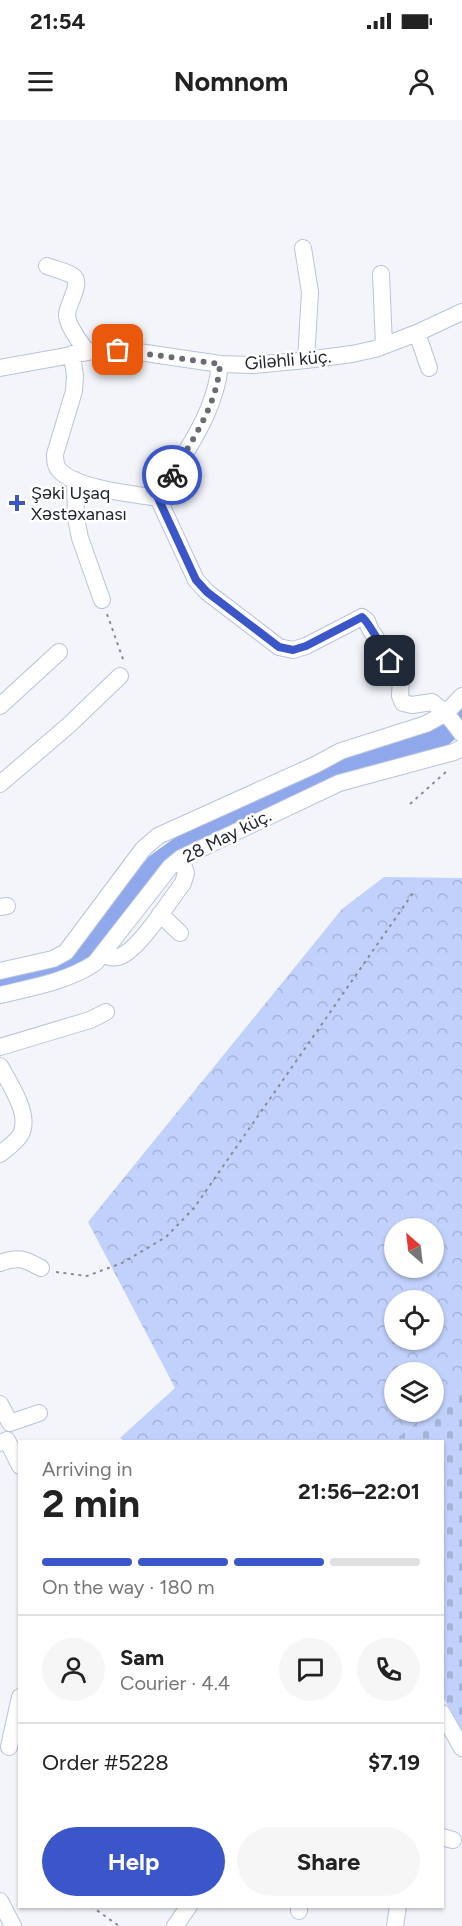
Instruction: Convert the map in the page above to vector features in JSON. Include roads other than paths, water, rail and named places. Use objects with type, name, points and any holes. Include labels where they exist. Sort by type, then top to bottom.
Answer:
[{"type":"street","points":[[303,248],[310,292],[306,360]]},
{"type":"street","points":[[46,266],[73,276],[77,285],[67,313],[79,353],[74,391],[55,454],[55,464],[60,471],[75,480],[99,488],[158,498]]},
{"type":"street","points":[[381,274],[384,345]]},
{"type":"street","name":"Giləhli küç.","points":[[0,368],[105,349],[220,364],[253,365],[306,360],[352,354],[384,345],[417,333],[462,312]]},
{"type":"street","points":[[417,333],[429,368]]},
{"type":"street","points":[[158,498],[213,402],[219,384],[220,364]]},
{"type":"street","points":[[75,480],[76,518],[80,538],[102,600]]},
{"type":"street","points":[[158,498],[196,580],[207,592],[279,647],[293,650],[306,646],[362,617],[367,621],[400,676],[402,686],[400,696],[403,703],[412,705],[432,702],[448,715],[462,735]]},
{"type":"street","points":[[0,706],[59,652]]},
{"type":"street","points":[[0,784],[69,725],[120,676]]},
{"type":"street","points":[[0,971],[53,959],[66,952],[143,849],[158,836],[341,751],[448,715],[462,696]]},
{"type":"street","name":"28 May küç.","points":[[0,995],[59,981],[79,974],[95,963],[170,867],[181,858],[339,783],[458,750]]},
{"type":"street","points":[[103,955],[112,958],[121,956],[135,946],[183,883],[186,873],[181,858]]},
{"type":"street","points":[[160,914],[180,933]]},
{"type":"street","points":[[0,1047],[90,1020],[106,1012]]},
{"type":"street","points":[[0,1066],[18,1099],[23,1117],[22,1132],[18,1139],[0,1154]]},
{"type":"street","points":[[0,1263],[16,1258],[26,1260],[41,1268]]},
{"type":"street","points":[[0,1404],[6,1435],[18,1462]]},
{"type":"street","points":[[6,1435],[39,1413]]},
{"type":"street","points":[[10,1746],[18,1707]]},
{"type":"street","points":[[444,1716],[462,1748]]},
{"type":"street","points":[[0,1900],[8,1925]]},
{"type":"street","points":[[176,1926],[188,1908]]},
{"type":"street","points":[[395,1926],[398,1908]]},
{"type":"waterway","points":[[0,983],[39,976],[78,958],[158,866],[191,842],[308,782],[367,758],[441,734],[462,716]]},
{"type":"place","name":"Şəki Uşaq Xəstəxanası","points":[[17,503]]}]
